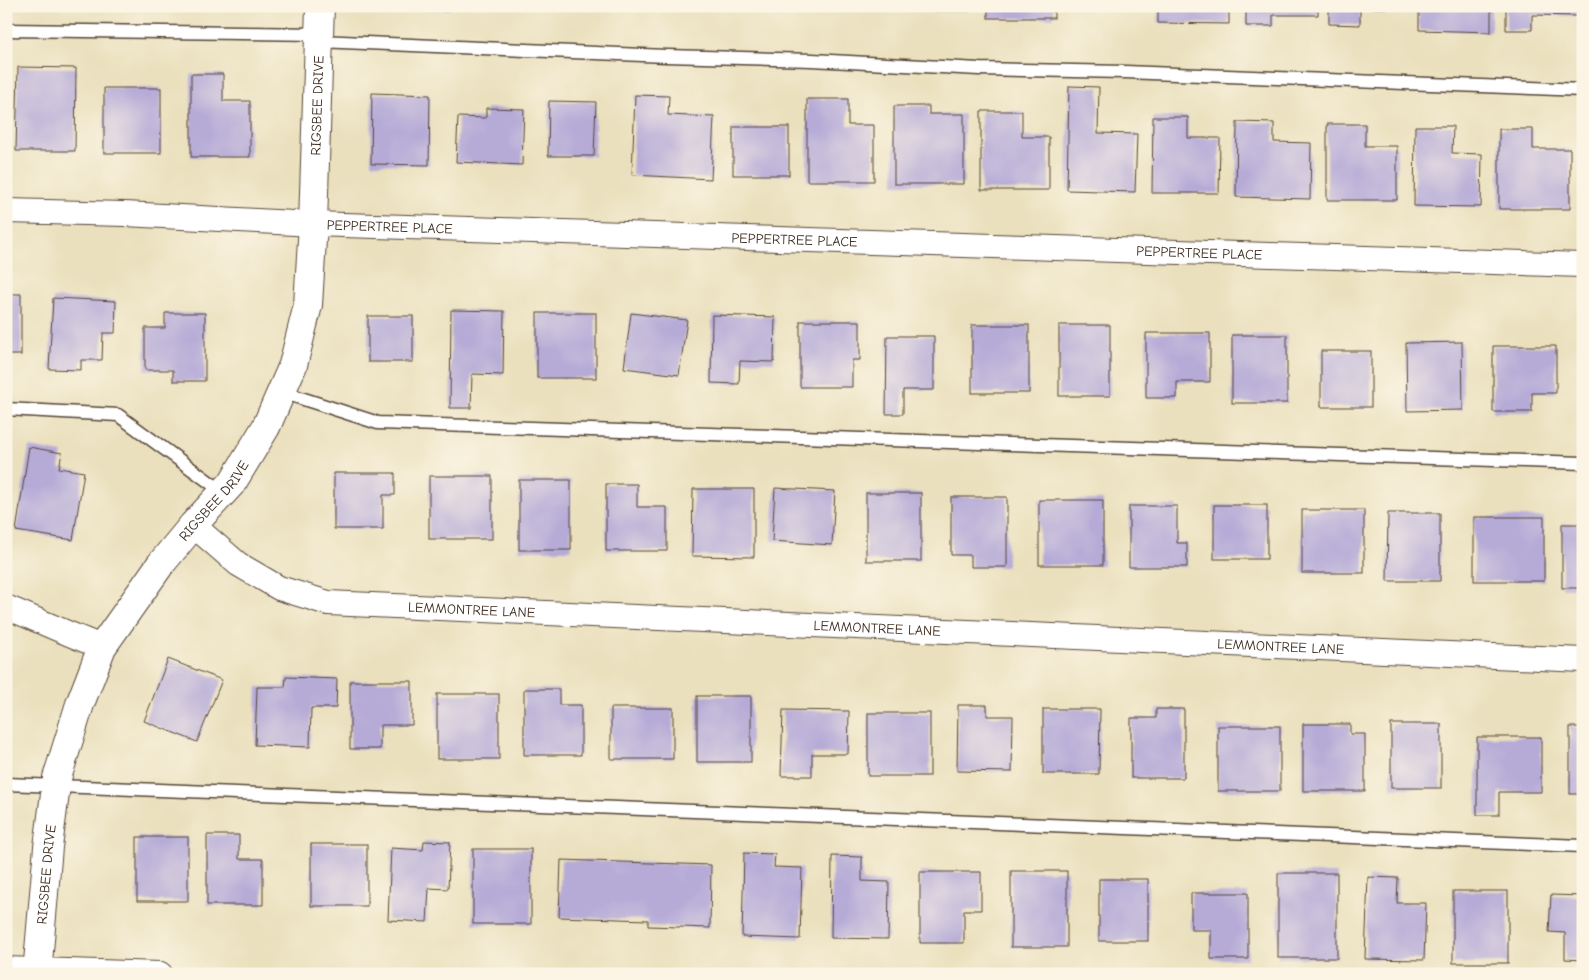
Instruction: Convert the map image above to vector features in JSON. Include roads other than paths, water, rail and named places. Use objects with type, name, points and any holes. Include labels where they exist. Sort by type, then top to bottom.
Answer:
[{"type":"street","name":"RIGSBEE DRIVE","points":[[37,971],[48,847],[57,778],[80,704],[102,647],[160,565],[193,525],[232,483],[266,427],[293,365],[308,305],[313,224],[320,6]]},
{"type":"street","name":"PEPPERTREE PLACE","points":[[6,211],[125,214],[313,224],[1583,265]]},
{"type":"street","name":"LEMMONTREE LANE","points":[[193,525],[238,564],[279,588],[328,603],[1583,660]]},
{"type":"street","points":[[6,608],[61,630],[73,637],[102,647]]},
{"type":"street","points":[[6,969],[160,974]]},
{"type":"lane","points":[[6,30],[320,38],[666,56],[812,60],[979,69],[1125,72],[1583,90]]},
{"type":"lane","points":[[282,392],[378,423],[1583,463]]},
{"type":"lane","points":[[6,409],[118,415],[223,492]]},
{"type":"lane","points":[[6,784],[1583,846]]}]
